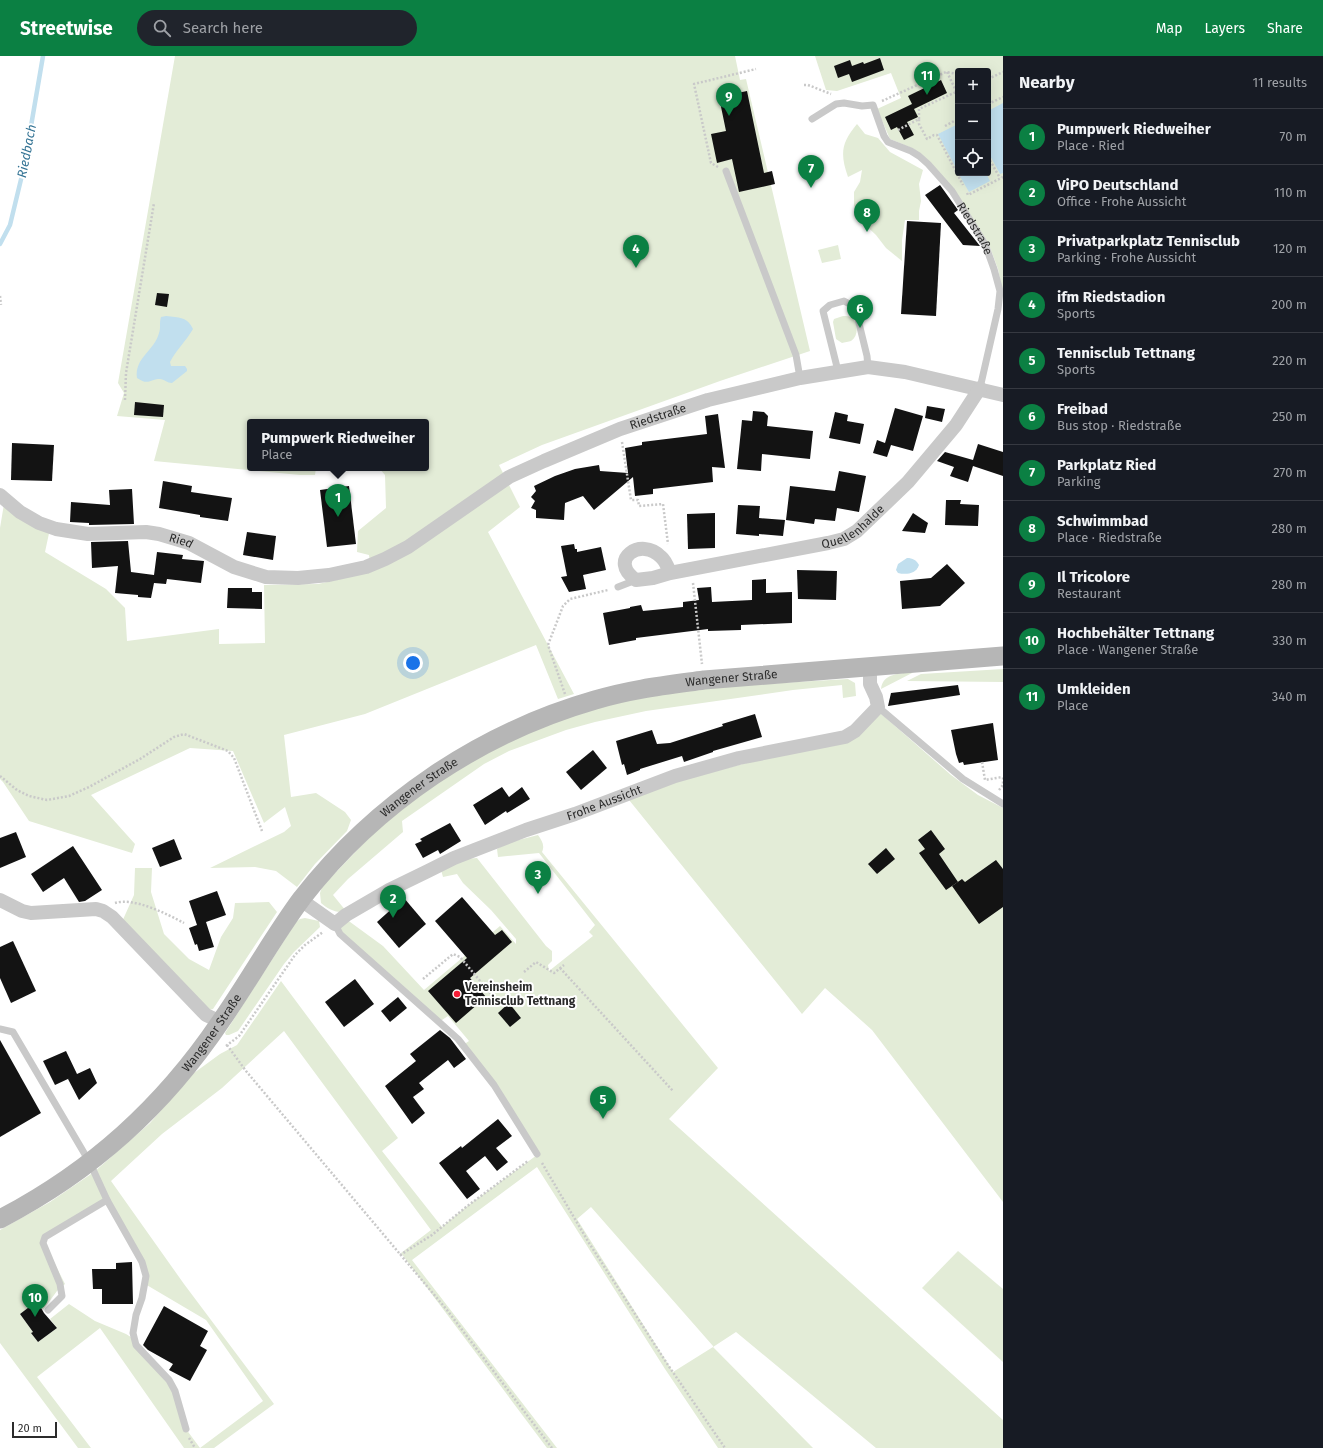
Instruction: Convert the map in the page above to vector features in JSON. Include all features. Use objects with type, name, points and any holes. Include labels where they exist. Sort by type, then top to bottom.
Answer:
[{"type":"main road","name":"Wangener Straße","points":[[0,1218],[45,1194],[90,1163],[146,1113],[167,1091],[221,1022],[301,900],[335,860],[385,812],[428,779],[473,751],[519,727],[544,717],[596,699],[656,686],[704,680],[1003,656]]},
{"type":"street","name":"Riedstraße","points":[[366,567],[408,547],[510,477],[620,429],[708,400],[800,378],[868,367],[905,372],[980,388],[1003,395]]},
{"type":"street","name":"Quellenhalde","points":[[636,580],[653,578],[670,573],[692,570],[844,539],[857,531],[908,482],[956,425],[980,388]]},
{"type":"street","name":"Ried","points":[[0,495],[20,512],[39,523],[56,529],[105,535],[146,532],[159,534],[189,543],[234,566],[266,576],[298,578],[329,575],[366,567]]},
{"type":"street","points":[[636,580],[628,573],[624,563],[625,558],[629,553],[635,550],[651,549],[665,561],[670,573]]},
{"type":"street","points":[[870,667],[870,684],[878,706]]},
{"type":"street","name":"Frohe Aussicht","points":[[335,924],[346,915],[389,890],[454,858],[481,847],[675,776],[739,758],[845,737],[855,731],[878,706]]},
{"type":"street","points":[[0,900],[22,911],[32,913],[96,908],[103,911],[112,917],[206,1015],[221,1022]]},
{"type":"street","points":[[301,900],[335,924]]},
{"type":"lane","points":[[812,119],[836,104],[844,103],[862,106],[873,105]]},
{"type":"lane","name":"Riedstraße","points":[[873,105],[884,136],[888,142],[911,151],[928,164],[952,191],[987,251],[1000,292],[1000,301],[980,388]]},
{"type":"lane","points":[[726,171],[796,355],[800,378]]},
{"type":"lane","points":[[838,372],[824,311],[830,305],[844,302],[855,307],[867,356],[868,367]]},
{"type":"lane","points":[[618,587],[636,580]]},
{"type":"lane","points":[[878,706],[967,782],[1003,804]]},
{"type":"lane","points":[[335,924],[340,934],[458,1039],[494,1086],[537,1154]]},
{"type":"lane","points":[[0,1029],[13,1032],[90,1163],[106,1200],[142,1262],[146,1276],[142,1298],[136,1315],[133,1333],[134,1339],[136,1345],[169,1380],[175,1391],[186,1429]]},
{"type":"lane","points":[[48,1310],[62,1296],[60,1284],[43,1243],[45,1237],[106,1200]]},
{"type":"path","points":[[726,171],[711,164],[694,84],[756,69]]},
{"type":"path","points":[[946,72],[955,89]]},
{"type":"path","points":[[873,105],[946,72],[955,74]]},
{"type":"path","points":[[991,78],[1003,72]]},
{"type":"path","points":[[804,84],[835,96],[844,103]]},
{"type":"path","points":[[955,96],[919,109],[919,124],[927,139],[937,135],[968,195],[1003,177]]},
{"type":"path","points":[[991,103],[1003,97]]},
{"type":"path","points":[[898,130],[919,119]]},
{"type":"path","points":[[945,126],[955,121]]},
{"type":"path","points":[[991,162],[1000,178]]},
{"type":"path","points":[[125,400],[126,373],[154,203]]},
{"type":"path","points":[[0,296],[1,305]]},
{"type":"path","points":[[620,429],[631,500],[638,500],[639,506],[663,504],[669,550]]},
{"type":"path","points":[[692,570],[704,680]]},
{"type":"path","points":[[559,678],[548,645],[563,606],[570,599],[618,587]]},
{"type":"path","points":[[0,776],[17,790],[29,796],[47,800],[69,796],[140,759],[174,737],[184,734],[228,751],[234,758],[262,831]]},
{"type":"path","points":[[982,762],[985,780],[1002,777],[1003,785],[999,790]]},
{"type":"path","points":[[103,911],[120,901],[130,902],[157,911],[184,923]]},
{"type":"path","points":[[205,1043],[220,1048],[227,1046],[239,1036],[295,955],[316,936],[335,924]]},
{"type":"path","points":[[423,979],[453,954],[460,957],[492,995]]},
{"type":"path","points":[[524,972],[536,962],[554,973],[564,965]]},
{"type":"path","points":[[560,968],[673,1091]]},
{"type":"path","points":[[227,1046],[246,1071],[447,1310],[552,1448]]},
{"type":"path","points":[[400,1255],[432,1235],[466,1207],[537,1154],[589,1243],[668,1365],[725,1448]]},
{"type":"green space","points":[[175,56],[735,56],[740,80],[746,79],[810,351],[720,381],[542,445],[499,465],[520,507],[488,532],[574,694],[558,699],[536,645],[365,714],[284,735],[291,797],[316,793],[345,812],[351,820],[347,831],[315,864],[297,887],[276,871],[255,867],[210,868],[284,832],[291,826],[285,807],[264,823],[233,751],[190,748],[91,795],[135,844],[132,853],[29,821],[0,779],[0,528],[5,498],[51,524],[45,552],[106,589],[125,608],[127,641],[219,629],[219,644],[265,643],[264,585],[318,584],[371,572],[369,555],[357,552],[358,531],[386,508],[385,475],[382,471],[429,471],[429,419],[247,419],[247,470],[154,461],[165,420],[117,416],[124,393],[118,383]]},
{"type":"green space","points":[[815,56],[1003,56],[1003,301],[998,269],[988,242],[931,163],[914,149],[890,139],[877,109],[901,98],[891,73],[837,91],[826,90]]},
{"type":"green space","points":[[857,124],[865,134],[878,138],[890,152],[923,170],[919,184],[921,201],[919,220],[905,220],[902,240],[902,261],[886,248],[876,235],[859,219],[854,206],[854,192],[860,182],[862,170],[848,177],[843,155],[845,143]]},
{"type":"green space","points":[[838,245],[841,259],[822,263],[818,250]]},
{"type":"green space","points":[[849,316],[854,320],[857,330],[854,339],[842,343],[836,339],[833,322],[834,319]]},
{"type":"green space","points":[[258,471],[316,471],[315,475]]},
{"type":"green space","points":[[1003,669],[1003,682],[907,681],[921,674]]},
{"type":"green space","points":[[914,672],[881,689],[882,683],[885,679],[893,675]]},
{"type":"green space","points":[[848,679],[855,683],[856,696],[843,698],[842,685],[793,690],[646,711],[566,730],[509,751],[484,764],[402,821],[403,832],[348,879],[333,895],[346,911],[339,912],[321,903],[320,893],[322,887],[370,837],[396,814],[454,773],[485,754],[518,738],[584,712],[646,697],[732,686]]},
{"type":"green space","points":[[879,712],[951,775],[978,795],[1003,808],[1003,1202],[872,1030],[825,988],[802,1014],[625,795],[845,737]]},
{"type":"green space","points":[[538,835],[543,845],[542,852],[718,1068],[669,1119],[1003,1420],[1003,1448],[876,1448],[736,1332],[713,1347],[813,1448],[718,1448],[665,1369],[537,1167],[412,1260],[557,1448],[547,1448],[401,1253],[431,1230],[284,1031],[222,1088],[162,1134],[111,1181],[184,1284],[274,1404],[214,1448],[200,1448],[184,1448],[100,1328],[37,1377],[91,1448],[78,1448],[0,1343],[0,1230],[50,1202],[94,1172],[150,1123],[194,1073],[220,1054],[237,1045],[281,981],[398,1138],[382,1151],[442,1227],[466,1207],[537,1155],[494,1086],[463,1045],[469,1041],[448,1016],[439,1022],[336,927],[346,919],[383,946],[424,990],[500,926],[516,944],[516,939],[491,910],[463,883],[457,874],[443,877],[441,870],[465,859],[477,858],[546,946],[552,951],[552,961],[548,965],[549,971],[593,936],[589,932],[595,925],[539,853],[498,857],[497,849],[507,843]],"holes":[[[107,1200],[146,1276],[145,1284],[206,1320],[263,1401],[200,1448],[186,1429],[169,1380],[134,1339],[95,1321],[69,1304],[50,1319],[57,1328],[38,1342],[31,1333],[33,1332],[20,1314],[37,1302],[43,1310],[57,1291],[65,1284],[43,1243],[45,1237]],[[591,1207],[713,1346],[673,1372],[577,1219]]]},
{"type":"green space","points":[[135,868],[152,868],[151,892],[164,934],[189,959],[209,970],[221,937],[233,918],[235,903],[269,902],[277,912],[213,1009],[209,1010],[121,924],[134,895]]},
{"type":"green space","points":[[305,918],[319,921],[320,927],[294,952],[284,964],[238,1031],[226,1035],[225,1033],[296,922]]},
{"type":"green space","points":[[958,1251],[1003,1289],[1003,1362],[922,1288]]},
{"type":"water","points":[[1003,103],[1003,173],[1000,174],[991,158],[991,109]]},
{"type":"water","points":[[955,126],[955,166],[938,134]]},
{"type":"water","points":[[960,176],[988,176],[990,181],[969,192]]},
{"type":"water","points":[[166,316],[185,320],[193,329],[170,362],[171,366],[185,366],[187,371],[172,383],[160,379],[144,382],[137,378],[139,365],[157,339],[160,331],[161,317]]},
{"type":"water","points":[[907,558],[913,559],[919,565],[918,568],[910,573],[898,573],[896,570],[898,564]]},
{"type":"building","points":[[880,58],[884,70],[852,82],[849,74],[838,78],[834,66],[850,60],[852,66],[863,62],[864,64]]},
{"type":"building","points":[[941,80],[947,93],[914,109],[918,117],[907,122],[914,135],[904,140],[897,127],[891,130],[885,117],[912,104],[908,96]]},
{"type":"building","points":[[747,91],[764,173],[772,171],[775,184],[739,192],[732,159],[717,163],[711,134],[726,131],[719,97]]},
{"type":"building","points":[[940,185],[958,210],[954,213],[980,246],[963,245],[925,195]]},
{"type":"building","points":[[907,221],[941,223],[936,316],[901,314]]},
{"type":"building","points":[[157,293],[169,294],[167,307],[155,305]]},
{"type":"building","points":[[135,402],[164,405],[163,417],[134,415]]},
{"type":"building","points":[[927,406],[945,409],[942,422],[925,418]]},
{"type":"building","points":[[895,408],[923,416],[913,451],[891,445],[887,457],[873,453],[877,440],[885,443]]},
{"type":"building","points":[[753,411],[764,412],[768,416],[767,426],[813,431],[810,459],[762,454],[761,471],[737,469],[742,420],[752,421]]},
{"type":"building","points":[[835,412],[848,415],[847,421],[864,424],[860,444],[829,438]]},
{"type":"building","points":[[718,414],[725,468],[712,467],[713,482],[653,489],[653,494],[635,496],[633,477],[594,510],[583,496],[565,503],[564,520],[536,518],[536,510],[531,508],[535,501],[531,497],[536,491],[534,486],[575,469],[599,465],[600,471],[628,473],[625,448],[642,445],[642,442],[707,434],[705,416]]},
{"type":"building","points":[[12,443],[54,445],[52,481],[11,480]]},
{"type":"building","points":[[978,444],[1003,452],[1003,476],[973,466],[968,482],[950,476],[954,467],[937,461],[945,452],[973,460]]},
{"type":"building","points":[[839,471],[866,476],[859,512],[837,508],[835,521],[815,519],[814,524],[786,520],[790,486],[835,491]]},
{"type":"building","points":[[163,481],[192,486],[191,492],[232,498],[228,521],[200,517],[200,515],[159,508]]},
{"type":"building","points":[[349,486],[356,544],[327,547],[320,490]]},
{"type":"building","points":[[132,489],[134,524],[89,525],[89,523],[70,522],[71,502],[110,505],[109,490]]},
{"type":"building","points":[[946,500],[961,500],[960,504],[979,505],[978,526],[945,525]]},
{"type":"building","points":[[738,505],[760,506],[759,518],[785,520],[783,536],[736,534]]},
{"type":"building","points":[[715,513],[715,548],[688,549],[687,514]]},
{"type":"building","points":[[913,513],[928,523],[925,533],[902,531]]},
{"type":"building","points":[[247,532],[276,536],[273,560],[243,555]]},
{"type":"building","points":[[128,541],[131,572],[154,575],[157,552],[183,555],[182,559],[204,561],[201,583],[167,579],[166,584],[154,583],[151,598],[115,593],[118,566],[92,568],[91,542]]},
{"type":"building","points":[[574,544],[577,552],[601,547],[606,570],[583,575],[586,589],[569,592],[561,577],[567,576],[561,546]]},
{"type":"building","points":[[947,564],[965,583],[940,606],[902,609],[900,581],[931,578]]},
{"type":"building","points":[[797,570],[837,571],[836,600],[798,599]]},
{"type":"building","points":[[766,579],[766,593],[792,592],[792,623],[741,625],[741,630],[708,631],[708,629],[636,638],[636,640],[609,645],[603,613],[641,605],[643,611],[683,607],[683,602],[699,600],[697,588],[711,587],[712,602],[752,600],[752,580]]},
{"type":"building","points":[[228,588],[252,588],[252,592],[262,592],[262,609],[227,608]]},
{"type":"building","points":[[958,685],[960,695],[888,706],[891,693]]},
{"type":"building","points":[[755,714],[762,737],[713,751],[684,762],[682,756],[640,769],[627,775],[624,764],[622,765],[616,741],[652,730],[657,744],[670,743]]},
{"type":"building","points":[[993,723],[998,760],[964,765],[963,762],[959,763],[951,730]]},
{"type":"building","points":[[593,750],[607,768],[581,790],[566,772]]},
{"type":"building","points":[[502,787],[509,797],[522,787],[530,799],[507,813],[506,811],[485,825],[473,805]]},
{"type":"building","points":[[450,823],[461,841],[440,854],[438,850],[423,858],[415,844],[422,841],[420,839]]},
{"type":"building","points":[[931,830],[945,849],[939,854],[958,882],[946,890],[919,853],[925,849],[918,840]]},
{"type":"building","points":[[16,832],[26,857],[0,868],[0,838]]},
{"type":"building","points":[[174,839],[182,859],[160,867],[152,848]]},
{"type":"building","points":[[73,846],[102,890],[85,901],[79,902],[64,878],[43,892],[31,874]]},
{"type":"building","points":[[886,848],[895,859],[877,874],[868,864]]},
{"type":"building","points":[[996,860],[1003,869],[1003,907],[979,924],[952,886],[962,879],[965,882]]},
{"type":"building","points":[[217,891],[226,915],[206,922],[214,947],[199,951],[197,944],[195,945],[189,928],[197,925],[189,901]]},
{"type":"building","points":[[462,897],[495,935],[502,930],[512,942],[470,978],[486,997],[456,1023],[428,991],[467,958],[435,921]]},
{"type":"building","points":[[404,898],[426,924],[399,948],[377,922]]},
{"type":"building","points":[[13,941],[36,991],[11,1003],[0,978],[0,947]]},
{"type":"building","points":[[355,979],[374,1004],[344,1027],[325,1002]]},
{"type":"building","points":[[398,997],[407,1008],[390,1022],[381,1011]]},
{"type":"building","points":[[509,1003],[521,1018],[510,1027],[498,1013]]},
{"type":"building","points":[[440,1030],[450,1038],[466,1059],[454,1068],[448,1060],[419,1083],[424,1089],[413,1097],[425,1113],[412,1124],[385,1086],[416,1061],[410,1054]]},
{"type":"building","points":[[0,1040],[41,1113],[0,1137]]},
{"type":"building","points":[[66,1051],[77,1074],[90,1068],[97,1083],[79,1100],[68,1079],[70,1078],[55,1085],[43,1061]]},
{"type":"building","points":[[498,1119],[512,1136],[496,1148],[508,1162],[497,1171],[485,1156],[466,1171],[480,1189],[467,1199],[439,1163],[461,1146],[462,1148]]},
{"type":"building","points":[[132,1262],[133,1304],[102,1304],[102,1289],[93,1289],[92,1269],[116,1269],[116,1263]]},
{"type":"building","points":[[37,1301],[44,1313],[57,1328],[38,1342],[31,1333],[33,1332],[20,1314]]},
{"type":"building","points":[[164,1306],[208,1331],[200,1346],[207,1350],[190,1381],[169,1370],[173,1364],[148,1350],[143,1345]]},
{"type":"waterway","name":"Riedbach","points":[[0,244],[10,225],[24,167],[43,56]]},
{"type":"place","name":"Umkleiden","points":[[927,95]]},
{"type":"place","name":"Il Tricolore","points":[[729,116]]},
{"type":"place","name":"Parkplatz Ried","points":[[811,188]]},
{"type":"place","name":"Schwimmbad","points":[[867,232]]},
{"type":"place","name":"ifm Riedstadion","points":[[636,268]]},
{"type":"place","name":"Freibad","points":[[860,328]]},
{"type":"place","name":"Pumpwerk Riedweiher","points":[[338,517]]},
{"type":"place","name":"Privatparkplatz Tennisclub","points":[[538,894]]},
{"type":"place","name":"ViPO Deutschland","points":[[393,918]]},
{"type":"place","name":"Vereinsheim Tennisclub Tettnang","points":[[457,994]]},
{"type":"place","name":"Tennisclub Tettnang","points":[[603,1119]]},
{"type":"place","name":"Hochbehälter Tettnang","points":[[35,1317]]}]
